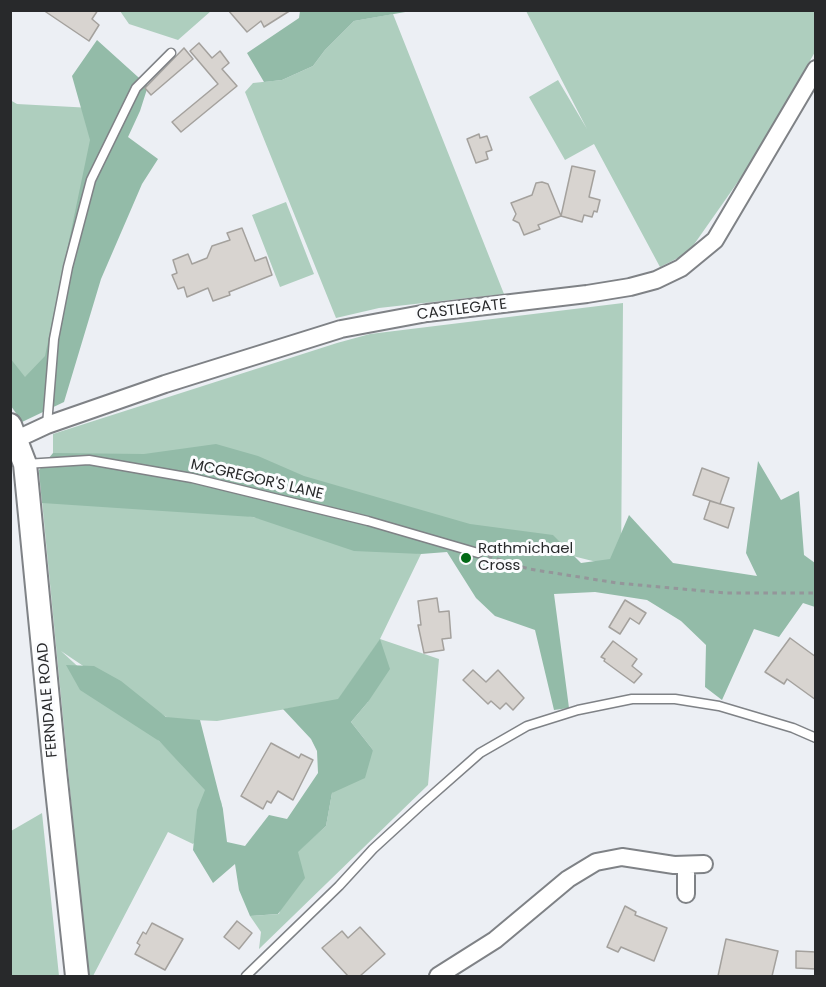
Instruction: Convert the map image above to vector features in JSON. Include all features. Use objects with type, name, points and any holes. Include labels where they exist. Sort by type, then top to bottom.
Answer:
[{"type":"street","name":"CASTLEGATE","points":[[14,432],[47,425],[165,384],[341,329],[427,314],[608,290],[656,280],[681,268],[715,240],[816,69]]},
{"type":"street","name":"FERNDALE ROAD","points":[[14,432],[25,464],[77,976]]},
{"type":"street","points":[[438,976],[495,940],[568,879],[596,862],[622,857],[686,865],[704,864]]},
{"type":"street","points":[[686,865],[686,894]]},
{"type":"lane","points":[[47,425],[54,339],[68,267],[92,180],[136,88],[171,53]]},
{"type":"lane","name":"MCGREGOR'S LANE","points":[[25,464],[89,460],[192,478],[368,521],[478,553]]},
{"type":"lane","points":[[246,976],[339,886],[373,849],[428,798],[480,753],[527,726],[578,710],[632,699],[675,699],[719,706],[793,728],[816,738]]},
{"type":"path","points":[[478,553],[529,569],[617,584],[726,593],[816,593]]},
{"type":"green space","points":[[300,10],[411,11],[354,21],[325,50],[313,66],[282,80],[264,82],[247,53],[299,18]]},
{"type":"green space","points":[[120,11],[211,11],[178,40],[129,24]]},
{"type":"green space","points":[[526,11],[815,11],[815,52],[753,160],[688,253],[660,267],[594,144],[565,160],[529,97],[558,80],[587,129]]},
{"type":"green space","points":[[393,14],[504,294],[379,308],[336,318],[245,92],[253,83],[282,80],[313,66],[325,50],[354,21]]},
{"type":"green space","points":[[97,40],[148,86],[128,137],[158,159],[142,184],[101,279],[64,402],[22,422],[11,406],[10,358],[25,377],[45,356],[90,140],[72,76]]},
{"type":"green space","points":[[10,100],[17,104],[92,108],[96,204],[46,377],[10,398]]},
{"type":"green space","points":[[286,202],[314,274],[280,287],[252,215]]},
{"type":"green space","points":[[623,303],[621,568],[286,485],[53,453],[53,434],[370,334]]},
{"type":"green space","points":[[216,444],[258,456],[304,476],[470,524],[553,535],[581,563],[610,559],[629,515],[673,563],[757,576],[746,553],[758,461],[781,500],[799,491],[804,555],[815,563],[815,607],[803,603],[779,637],[754,629],[722,700],[705,687],[706,645],[681,621],[647,600],[595,592],[554,594],[569,708],[554,710],[535,630],[495,616],[476,598],[447,552],[421,554],[354,551],[253,517],[42,503],[39,470],[53,453],[144,454]]},
{"type":"green space","points":[[39,470],[421,554],[380,639],[439,659],[428,785],[259,949],[261,932],[250,916],[279,914],[297,852],[326,826],[332,793],[373,750],[351,722],[368,702],[380,640],[338,700],[217,721],[170,719],[116,688],[61,651],[221,801],[223,810],[193,844],[168,832],[93,976],[88,976]]},
{"type":"green space","points":[[380,639],[390,669],[368,702],[351,722],[373,750],[365,778],[332,793],[326,826],[298,852],[305,878],[278,914],[250,916],[239,890],[235,864],[213,883],[193,850],[197,810],[205,790],[159,741],[80,690],[66,665],[94,666],[121,681],[166,717],[200,720],[223,810],[227,842],[245,846],[269,815],[287,819],[318,773],[317,751],[311,739],[283,709],[338,699]]},
{"type":"green space","points":[[42,813],[59,976],[11,976],[11,831]]},
{"type":"building","points":[[43,10],[98,10],[92,19],[99,25],[89,41]]},
{"type":"building","points":[[228,10],[291,10],[264,27],[261,21],[247,32]]},
{"type":"building","points":[[199,43],[212,58],[220,51],[229,63],[222,69],[237,86],[181,132],[172,122],[218,84],[190,51]]},
{"type":"building","points":[[184,48],[193,59],[151,95],[145,88]]},
{"type":"building","points":[[479,134],[480,138],[487,136],[492,150],[486,152],[488,159],[476,163],[467,139]]},
{"type":"building","points":[[572,166],[595,171],[589,197],[600,200],[597,212],[594,211],[592,217],[584,215],[582,222],[561,216]]},
{"type":"building","points":[[536,183],[548,184],[561,216],[538,225],[540,229],[524,235],[519,223],[513,220],[516,214],[511,203],[532,195]]},
{"type":"building","points":[[242,228],[255,261],[266,257],[272,275],[213,301],[208,288],[187,297],[184,287],[178,289],[172,275],[177,273],[173,260],[188,254],[192,264],[207,258],[212,246],[230,240],[227,233]]},
{"type":"building","points":[[702,468],[729,478],[720,504],[693,495]]},
{"type":"building","points":[[710,501],[734,508],[728,528],[704,519]]},
{"type":"building","points":[[437,598],[439,612],[449,611],[451,638],[442,639],[444,650],[424,653],[418,625],[421,625],[418,601]]},
{"type":"building","points":[[625,600],[646,613],[639,624],[630,618],[620,634],[609,627]]},
{"type":"building","points":[[790,638],[816,657],[816,700],[787,679],[784,684],[765,672]]},
{"type":"building","points":[[613,641],[637,659],[632,666],[642,674],[634,683],[601,657]]},
{"type":"building","points":[[473,670],[486,682],[498,670],[524,698],[513,710],[506,703],[500,709],[491,701],[488,704],[463,680]]},
{"type":"building","points":[[271,743],[299,758],[301,754],[313,760],[293,800],[278,791],[271,803],[267,801],[263,809],[241,796]]},
{"type":"building","points":[[625,906],[636,912],[635,915],[667,928],[654,961],[621,947],[618,952],[607,947]]},
{"type":"building","points":[[237,921],[252,933],[239,949],[224,937]]},
{"type":"building","points":[[152,923],[183,939],[165,970],[135,954],[140,945],[137,943],[143,932],[146,934]]},
{"type":"building","points":[[360,927],[385,954],[360,976],[348,976],[322,948],[342,931],[348,938]]},
{"type":"building","points":[[726,939],[778,951],[772,976],[718,976]]},
{"type":"building","points":[[796,951],[816,952],[816,969],[796,968]]},
{"type":"place","name":"Rathmichael Cross","points":[[466,558]]}]
